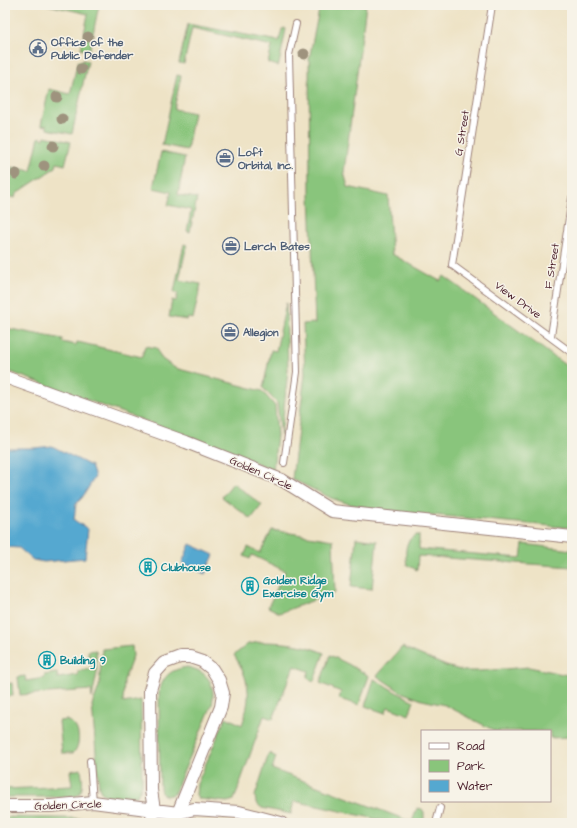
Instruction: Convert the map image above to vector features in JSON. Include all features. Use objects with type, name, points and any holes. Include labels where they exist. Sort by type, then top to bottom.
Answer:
[{"type":"street","name":"Golden Circle","points":[[5,377],[179,439],[282,480],[332,512],[572,537]]},
{"type":"street","points":[[151,823],[154,810],[151,790],[150,690],[155,673],[164,663],[180,657],[190,657],[202,661],[212,669],[219,680],[223,693],[221,708],[177,818]]},
{"type":"street","name":"Golden Circle","points":[[5,806],[51,806],[93,802],[154,810],[177,818],[194,809],[238,812],[281,823]]},
{"type":"lane","name":"G Street","points":[[452,265],[492,5]]},
{"type":"lane","points":[[284,463],[297,372],[289,55],[296,24]]},
{"type":"lane","name":"F Street","points":[[551,336],[572,198]]},
{"type":"lane","name":"View Drive","points":[[452,265],[551,336],[572,353]]},
{"type":"lane","points":[[90,761],[93,802]]},
{"type":"lane","points":[[436,823],[440,808]]},
{"type":"green space","points":[[48,5],[99,5],[89,53],[81,49],[88,14]]},
{"type":"green space","points":[[320,5],[366,5],[344,172],[348,187],[388,196],[392,254],[440,281],[444,276],[572,370],[572,528],[379,510],[349,504],[331,498],[292,479],[305,374],[303,324],[315,323],[310,196],[309,59]]},
{"type":"green space","points":[[188,24],[279,41],[282,29],[285,28],[279,64],[278,66],[268,63],[272,46],[192,28],[184,64],[179,63]]},
{"type":"green space","points":[[83,60],[88,61],[72,134],[47,129],[47,126],[41,125],[49,89],[70,94],[78,61],[82,62]]},
{"type":"green space","points":[[177,75],[181,76],[174,109],[194,113],[187,150],[162,145]]},
{"type":"green space","points":[[45,136],[71,142],[65,165],[57,163],[56,167],[16,194],[15,198],[6,196],[12,167],[31,171],[39,137],[44,139]]},
{"type":"green space","points":[[161,152],[185,157],[178,195],[197,198],[190,232],[187,231],[191,210],[168,205],[171,192],[153,188]]},
{"type":"green space","points":[[184,244],[187,245],[179,280],[201,284],[193,319],[188,318],[187,320],[169,317],[172,300],[176,301],[178,293],[174,292]]},
{"type":"green space","points":[[286,303],[288,370],[281,436],[277,403],[263,388],[271,350],[276,351]]},
{"type":"green space","points":[[5,328],[63,339],[62,342],[76,345],[77,342],[142,357],[145,346],[157,348],[162,359],[175,368],[262,391],[275,406],[277,435],[273,470],[164,428],[5,370]]},
{"type":"green space","points":[[233,483],[262,505],[251,519],[222,497]]},
{"type":"green space","points":[[272,530],[333,540],[335,592],[280,613],[268,607],[285,571],[252,555],[250,559],[244,556],[248,547],[260,553]]},
{"type":"green space","points":[[419,535],[419,549],[521,558],[523,544],[572,550],[572,567],[418,556],[417,570],[407,565],[406,556],[407,544],[412,537]]},
{"type":"green space","points":[[356,538],[377,541],[372,589],[351,587]]},
{"type":"green space","points":[[260,642],[293,644],[309,647],[324,653],[314,681],[307,678],[309,671],[294,666],[273,719],[264,716],[234,800],[227,802],[199,799],[196,795],[197,784],[226,717],[242,725],[245,714],[248,688],[243,673],[234,655],[248,644]]},
{"type":"green space","points":[[132,646],[133,656],[124,680],[123,703],[141,700],[142,785],[137,796],[108,797],[101,792],[99,788],[92,705],[99,687],[102,649]]},
{"type":"green space","points":[[402,647],[446,666],[464,671],[529,667],[572,676],[572,737],[551,738],[551,730],[493,730],[445,705],[422,700],[401,692],[377,676]]},
{"type":"green space","points":[[96,650],[97,673],[92,698],[91,690],[20,695],[18,677],[25,676],[26,681],[45,678],[44,675],[57,673],[58,678],[78,675],[78,671],[91,669],[88,651]]},
{"type":"green space","points":[[330,655],[369,676],[359,705],[339,699],[341,692],[320,683]]},
{"type":"green space","points":[[187,667],[200,672],[209,680],[213,691],[212,705],[174,794],[166,796],[161,793],[160,788],[159,692],[163,681],[168,674]]},
{"type":"green space","points":[[374,679],[414,701],[409,715],[388,707],[385,713],[365,706]]},
{"type":"green space","points":[[12,683],[13,696],[5,696],[5,684]]},
{"type":"green space","points":[[67,720],[75,726],[78,735],[78,745],[73,753],[62,753],[59,721]]},
{"type":"green space","points":[[269,753],[276,757],[272,769],[412,822],[417,808],[422,809],[424,812],[424,823],[395,823],[294,801],[291,814],[262,808],[256,803],[255,796]]},
{"type":"green space","points":[[81,769],[82,789],[78,795],[74,797],[5,797],[5,789],[72,786],[70,771]]},
{"type":"green space","points":[[5,817],[114,819],[124,817],[136,820],[137,823],[5,823]]},
{"type":"water","points":[[52,446],[91,466],[95,477],[82,498],[76,504],[74,520],[88,529],[85,558],[44,562],[33,560],[19,548],[5,547],[5,448],[34,448]]},
{"type":"water","points":[[190,544],[214,555],[205,574],[182,563]]},
{"type":"place","name":"Office of the Public Defender","points":[[38,48]]},
{"type":"place","name":"Loft Orbital, Inc.","points":[[225,158]]},
{"type":"place","name":"Lerch Bates","points":[[231,246]]},
{"type":"place","name":"Allegion","points":[[230,332]]},
{"type":"place","name":"Clubhouse","points":[[148,567]]},
{"type":"place","name":"Golden Ridge Exercise Gym","points":[[250,586]]},
{"type":"place","name":"Building 9","points":[[47,660]]}]
